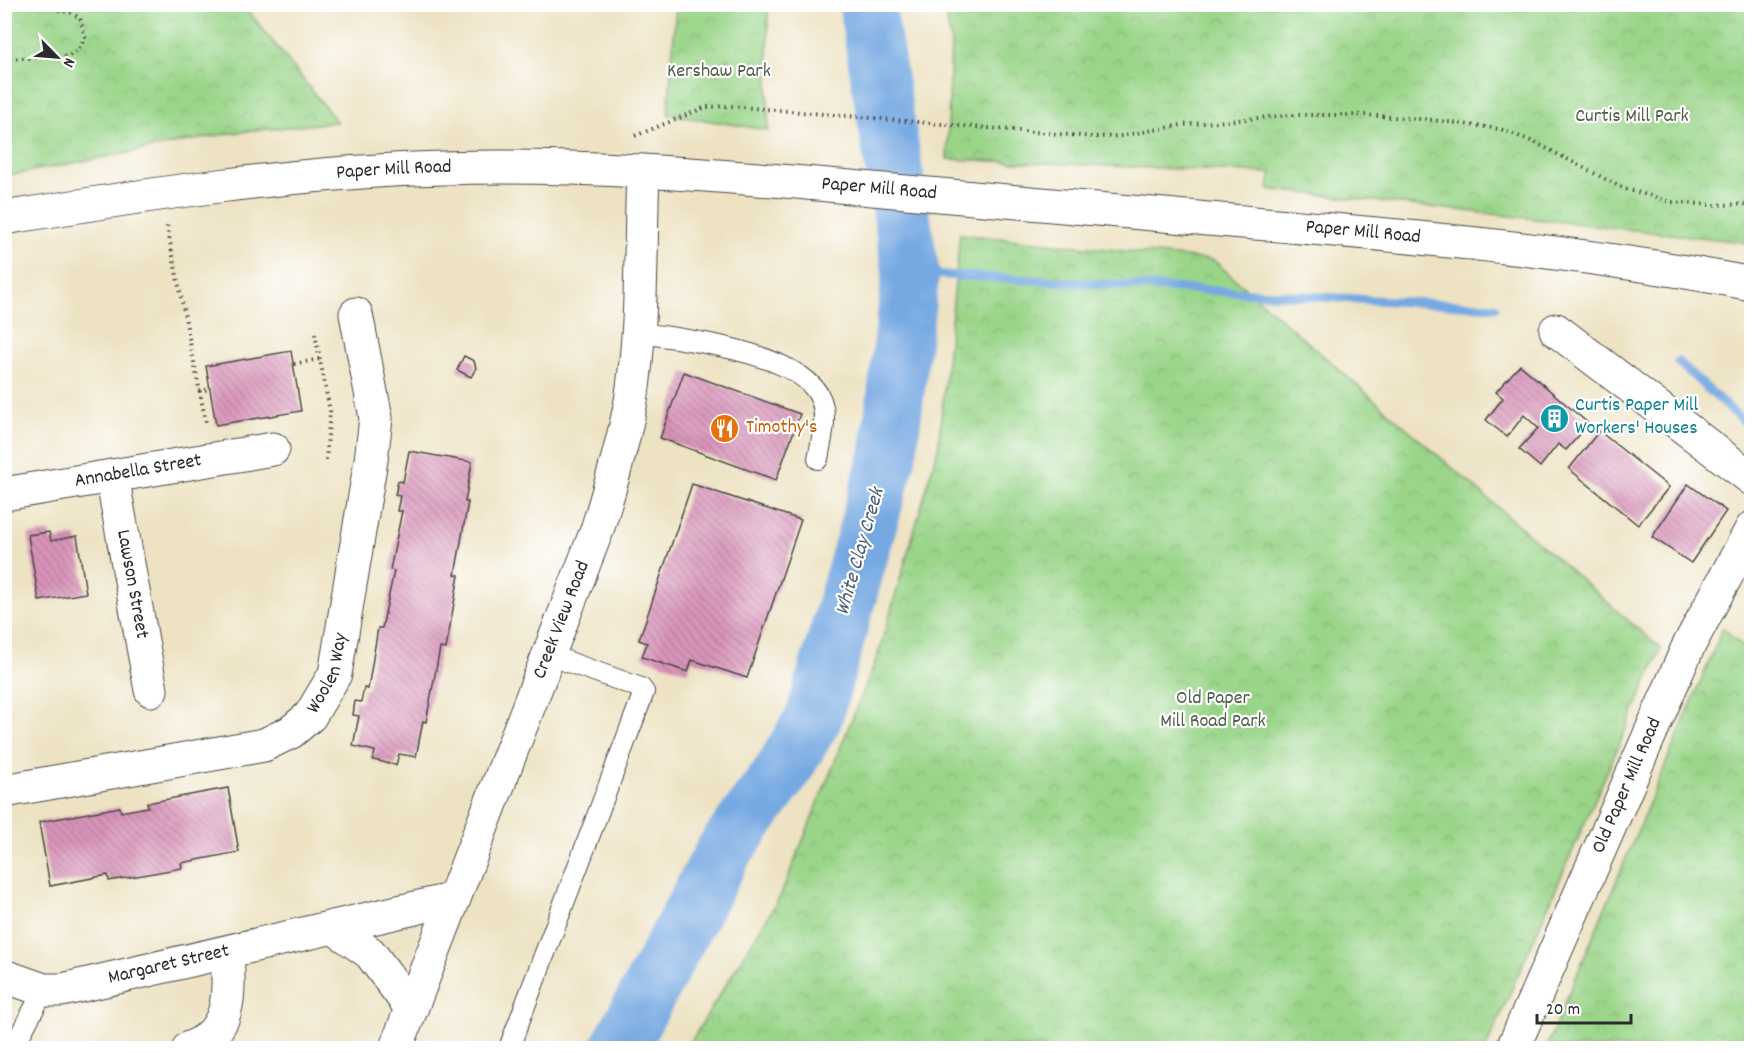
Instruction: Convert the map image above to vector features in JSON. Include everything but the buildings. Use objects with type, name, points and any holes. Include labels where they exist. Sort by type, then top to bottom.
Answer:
[{"type":"street","name":"Paper Mill Road","points":[[4,218],[164,192],[311,175],[486,167],[643,171],[768,179],[1563,253],[1752,284]]},
{"type":"street","name":"Creek View Road","points":[[396,1048],[597,530],[612,482],[631,401],[638,333],[643,171]]},
{"type":"street","name":"Woolen Way","points":[[4,791],[264,745],[291,732],[310,716],[335,674],[376,418],[356,314]]},
{"type":"street","points":[[1556,330],[1752,479]]},
{"type":"street","name":"Annabella Street","points":[[4,494],[273,448]]},
{"type":"street","name":"Lawson Street","points":[[112,476],[151,690]]},
{"type":"street","name":"Old Paper Mill Road","points":[[1513,1048],[1688,647],[1752,528]]},
{"type":"street","name":"Margaret Street","points":[[4,976],[44,990],[62,990],[454,899]]},
{"type":"street","points":[[333,927],[370,953],[411,1008]]},
{"type":"street","points":[[189,1048],[213,1035],[224,1019],[230,996],[227,953]]},
{"type":"lane","points":[[638,333],[713,344],[752,354],[795,373],[812,385],[821,399],[824,417],[818,459]]},
{"type":"lane","points":[[509,1048],[644,692],[641,688],[549,655]]},
{"type":"lane","points":[[13,1048],[44,990]]},
{"type":"path","points":[[4,58],[69,56],[79,49],[85,38],[80,18],[71,13],[34,4]]},
{"type":"path","points":[[635,136],[706,107],[770,108],[1093,137],[1182,125],[1291,115],[1365,115],[1433,120],[1500,129],[1534,142],[1623,188],[1671,202],[1715,205],[1752,204]]},
{"type":"path","points":[[167,225],[206,423]]},
{"type":"path","points":[[315,334],[330,411],[326,460]]},
{"type":"path","points":[[294,364],[320,359]]},
{"type":"path","points":[[199,391],[210,389]]},
{"type":"green space","points":[[4,5],[250,5],[248,11],[337,122],[231,133],[5,176]]},
{"type":"green space","name":"Kershaw Park","points":[[676,5],[768,5],[768,130],[668,114]]},
{"type":"green space","name":"Curtis Mill Park","points":[[944,5],[1751,5],[1751,243],[1268,189],[1272,173],[947,159],[951,41]]},
{"type":"green space","name":"Old Paper Mill Road Park","points":[[960,234],[1213,260],[1661,649],[1486,1048],[687,1048],[780,897],[878,655],[938,449]]},
{"type":"green space","points":[[1723,628],[1751,655],[1751,1048],[1546,1048]]},
{"type":"waterway","name":"White Clay Creek","points":[[619,1048],[724,851],[782,772],[814,717],[888,455],[911,273],[867,4]]},
{"type":"waterway","points":[[911,273],[1495,307]]},
{"type":"waterway","points":[[1678,362],[1752,429]]},
{"type":"place","name":"Curtis Paper Mill Workers' Houses","points":[[1554,418]]},
{"type":"place","name":"Timothy's","points":[[725,428]]}]
